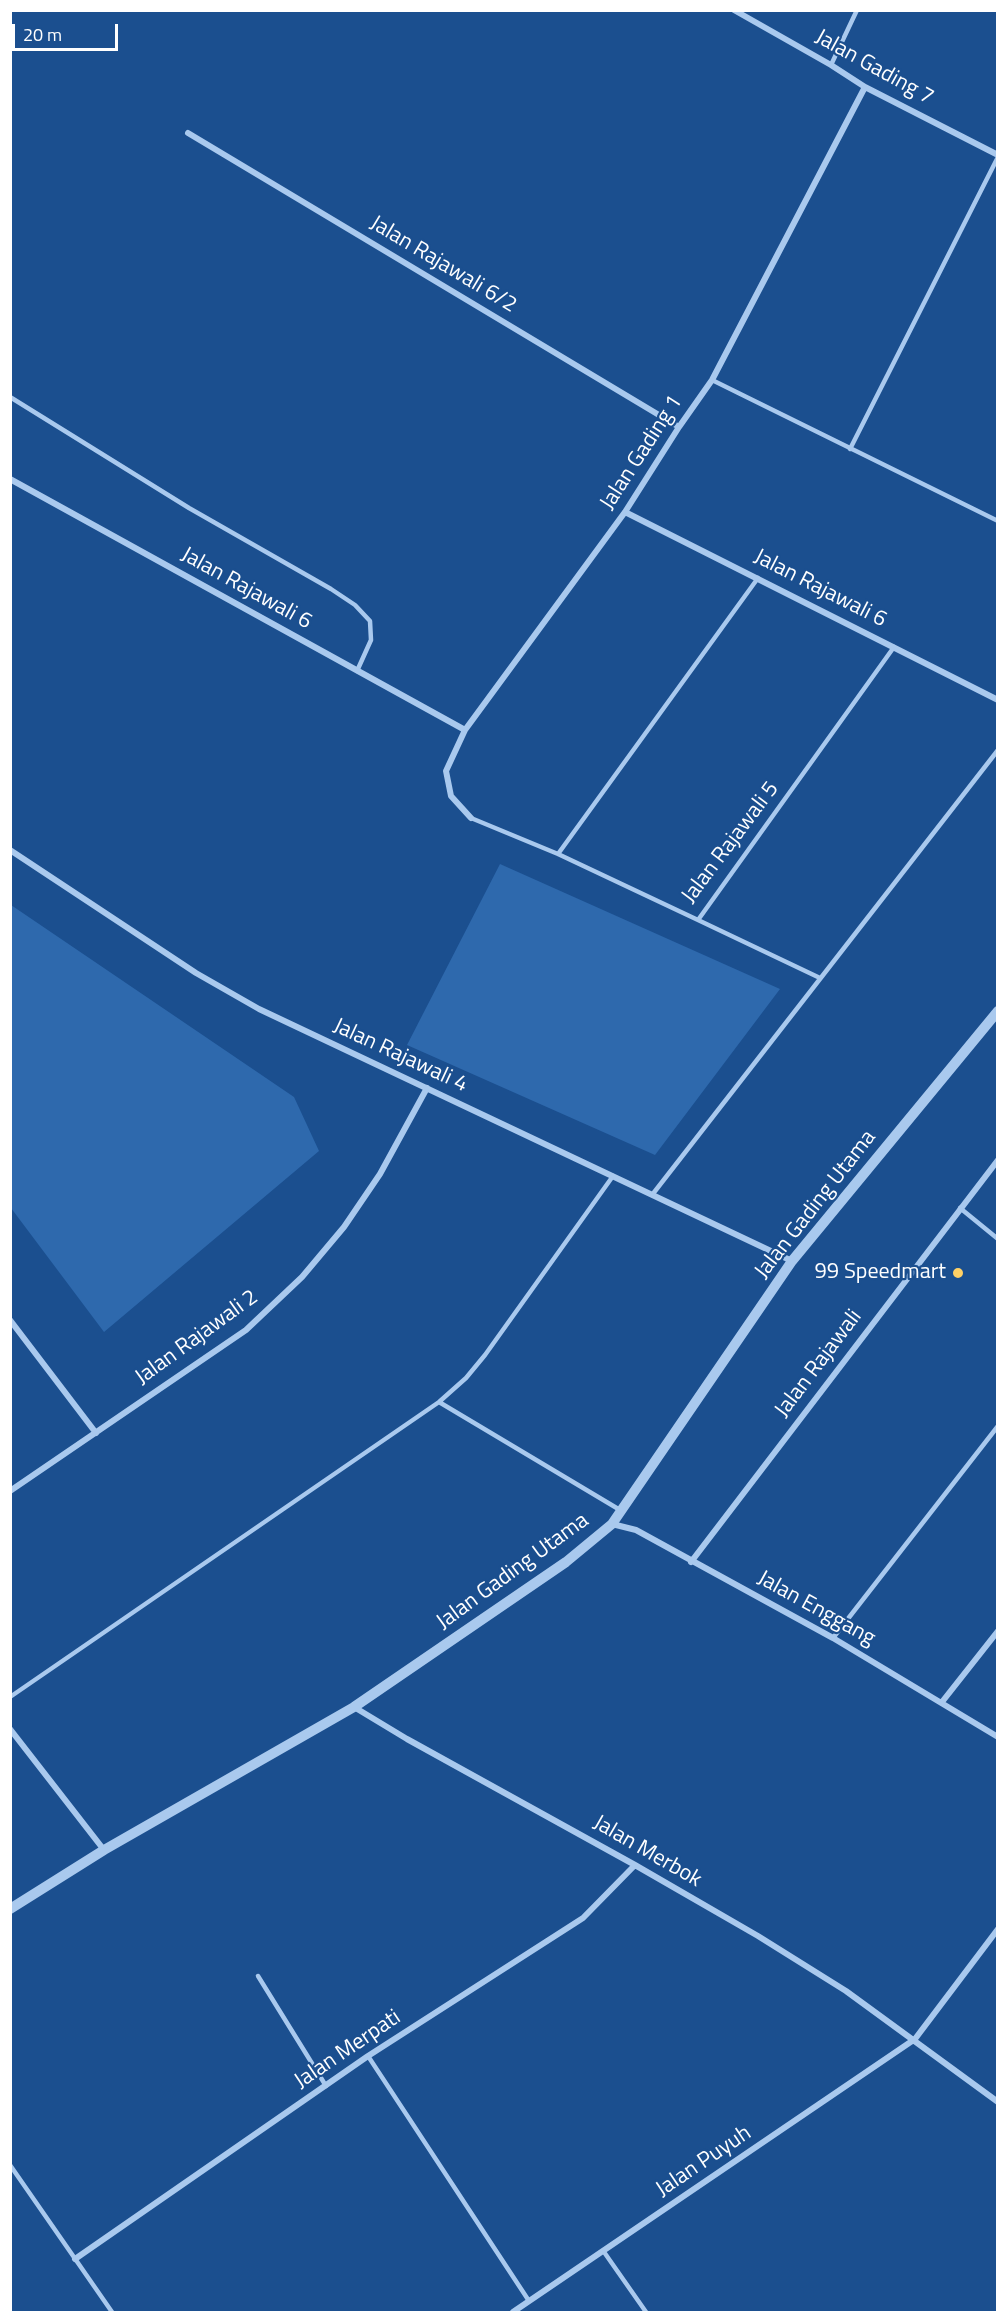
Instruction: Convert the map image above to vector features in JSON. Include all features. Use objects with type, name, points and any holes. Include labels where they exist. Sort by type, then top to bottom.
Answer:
[{"type":"street","name":"Jalan Gading 7","points":[[734,10],[865,87],[998,156]]},
{"type":"street","name":"Jalan Gading 1","points":[[471,818],[451,796],[446,771],[465,730],[625,513],[679,427],[712,380],[865,87]]},
{"type":"street","name":"Jalan Rajawali 6/2","points":[[188,133],[679,427]]},
{"type":"street","name":"Jalan Rajawali 6","points":[[10,479],[465,730]]},
{"type":"street","name":"Jalan Rajawali 6","points":[[625,513],[998,700]]},
{"type":"street","name":"Jalan Rajawali 4","points":[[10,850],[196,973],[241,999],[792,1261]]},
{"type":"street","name":"Jalan Gading Utama","points":[[10,1909],[104,1850],[354,1707],[566,1562],[612,1524],[792,1261],[998,1011]]},
{"type":"street","name":"Jalan Rajawali 2","points":[[10,1491],[246,1330],[302,1277],[344,1227],[380,1174],[427,1088]]},
{"type":"street","name":"Jalan Rajawali","points":[[691,1562],[998,1160]]},
{"type":"street","points":[[10,1320],[96,1433]]},
{"type":"street","name":"Jalan Enggang","points":[[612,1524],[636,1530],[833,1638],[998,1737]]},
{"type":"street","points":[[942,1702],[998,1631]]},
{"type":"street","name":"Jalan Merbok","points":[[354,1707],[758,1936],[846,1990],[998,2102]]},
{"type":"street","points":[[10,1729],[104,1850]]},
{"type":"street","name":"Jalan Merpati","points":[[75,2259],[368,2056],[583,1918],[635,1865]]},
{"type":"street","points":[[915,2039],[998,1929]]},
{"type":"street","name":"Jalan Puyuh","points":[[513,2313],[915,2039]]},
{"type":"lane","points":[[831,65],[857,10]]},
{"type":"lane","points":[[850,449],[998,156]]},
{"type":"lane","points":[[712,380],[998,521]]},
{"type":"lane","points":[[10,397],[189,508],[355,605],[370,621],[371,640],[356,671]]},
{"type":"lane","points":[[558,854],[758,578]]},
{"type":"lane","name":"Jalan Rajawali 5","points":[[471,818],[558,854],[698,920],[894,646]]},
{"type":"lane","points":[[652,1195],[998,750]]},
{"type":"lane","points":[[698,920],[820,978]]},
{"type":"lane","points":[[10,1697],[439,1402],[466,1378],[485,1355],[613,1176]]},
{"type":"lane","points":[[960,1208],[998,1239]]},
{"type":"lane","points":[[439,1402],[621,1511]]},
{"type":"lane","points":[[833,1638],[998,1426]]},
{"type":"lane","points":[[258,1976],[326,2086]]},
{"type":"lane","points":[[368,2056],[529,2301]]},
{"type":"lane","points":[[10,2165],[112,2313]]},
{"type":"lane","points":[[604,2252],[646,2313]]},
{"type":"shaded area","points":[[500,864],[780,989],[655,1155],[407,1045]]},
{"type":"shaded area","points":[[11,905],[294,1097],[319,1151],[104,1332],[11,1208]]},
{"type":"place","name":"99 Speedmart","points":[[958,1273]]}]
